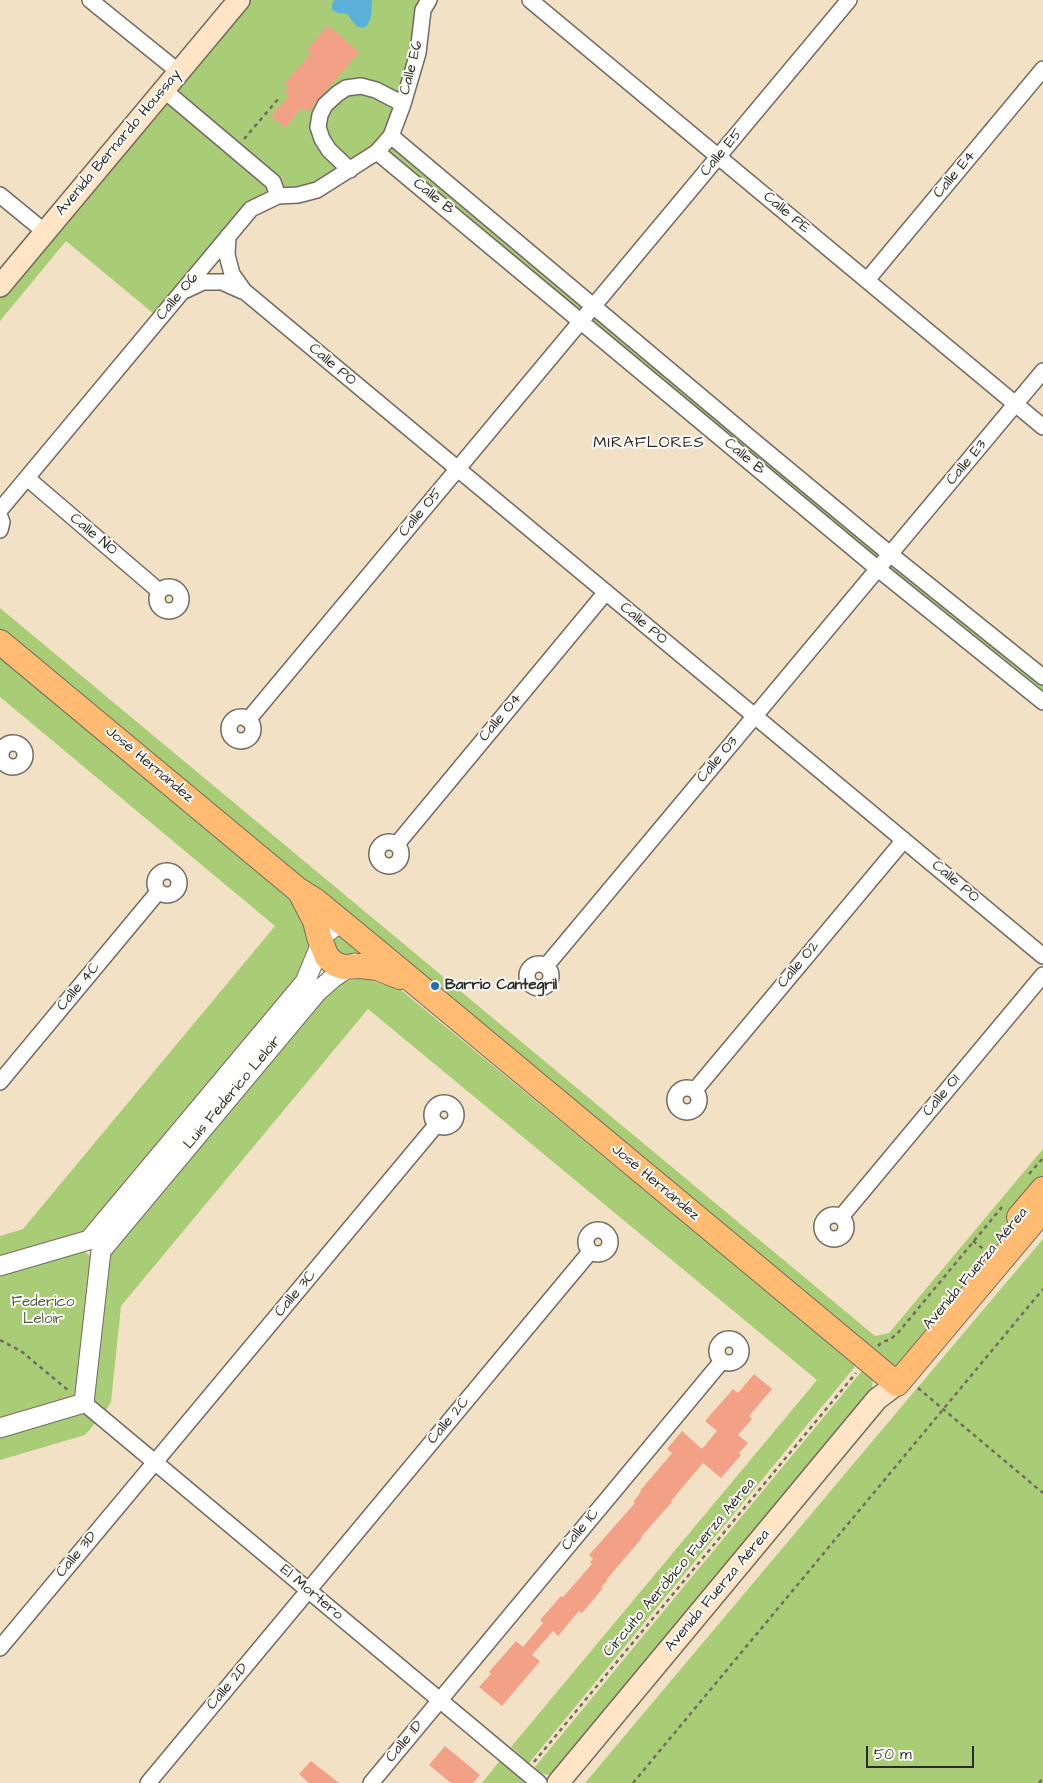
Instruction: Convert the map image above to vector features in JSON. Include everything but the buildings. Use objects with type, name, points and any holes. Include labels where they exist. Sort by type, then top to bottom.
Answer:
[{"type":"main road","name":"Avenida Bernardo Houssay","points":[[0,286],[239,0]]},
{"type":"main road","name":"José Hernández","points":[[0,642],[297,889],[316,900],[895,1378]]},
{"type":"main road","name":"José Hernández","points":[[297,889],[315,921],[326,957],[343,967],[378,968],[413,982]]},
{"type":"main road","name":"Avenida Fuerza Aérea","points":[[895,1378],[981,1247],[1034,1185]]},
{"type":"main road","name":"Avenida Fuerza Aérea","points":[[558,1783],[877,1399],[1043,1210]]},
{"type":"street","points":[[90,0],[179,72]]},
{"type":"street","name":"Calle E6","points":[[391,136],[403,104],[418,53],[423,10],[429,0]]},
{"type":"street","name":"Calle PE","points":[[530,0],[1043,427]]},
{"type":"street","name":"Calle E5","points":[[594,306],[849,0]]},
{"type":"street","name":"Calle E4","points":[[867,280],[1043,69]]},
{"type":"street","points":[[350,170],[329,150],[322,138],[318,127],[320,114],[325,104],[346,88],[361,86],[376,90],[403,104]]},
{"type":"street","points":[[164,90],[273,182],[278,196]]},
{"type":"street","name":"Calle O6","points":[[0,510],[252,209],[278,196],[317,190],[378,152],[391,136]]},
{"type":"street","name":"Calle B","points":[[391,136],[890,554],[1043,676]]},
{"type":"street","name":"Calle B","points":[[378,152],[582,320],[878,569],[1043,702]]},
{"type":"street","points":[[0,194],[45,232]]},
{"type":"street","name":"Calle PO","points":[[228,236],[227,255],[232,274],[244,291],[1043,956]]},
{"type":"street","name":"Calle PO","points":[[182,292],[203,282],[222,282],[244,291]]},
{"type":"street","name":"Calle O5","points":[[248,720],[594,306]]},
{"type":"street","name":"Calle E3","points":[[890,554],[1043,371]]},
{"type":"street","name":"Calle NO","points":[[27,478],[159,591]]},
{"type":"street","points":[[0,517],[2,522],[0,530]]},
{"type":"street","name":"Calle O3","points":[[546,966],[890,554]]},
{"type":"street","name":"Calle O4","points":[[396,844],[606,592]]},
{"type":"street","name":"Calle O2","points":[[695,1090],[904,840]]},
{"type":"street","name":"Calle 4C","points":[[0,1082],[158,892]]},
{"type":"street","name":"Luis Federico Leloir","points":[[95,1246],[305,982],[325,934],[334,927],[344,924]]},
{"type":"street","name":"Luis Federico Leloir","points":[[95,1246],[318,991],[359,959],[364,950],[363,940]]},
{"type":"street","name":"Calle O1","points":[[841,1217],[1043,975]]},
{"type":"street","name":"Calle 3C","points":[[155,1463],[437,1124]]},
{"type":"street","points":[[0,1266],[95,1246],[84,1403],[0,1428]]},
{"type":"street","name":"Calle 2C","points":[[308,1590],[590,1252]]},
{"type":"street","name":"Calle 1C","points":[[440,1700],[722,1361]]},
{"type":"street","name":"El Mortero","points":[[84,1403],[539,1783]]},
{"type":"street","name":"Calle 3D","points":[[0,1648],[155,1463]]},
{"type":"street","name":"Calle 2D","points":[[148,1783],[308,1590]]},
{"type":"street","name":"Calle 1D","points":[[371,1783],[440,1700]]},
{"type":"path","points":[[236,150],[279,98]]},
{"type":"path","points":[[1034,1185],[1043,1158]]},
{"type":"path","points":[[875,1350],[882,1342],[889,1340],[897,1334],[981,1247],[1005,1204]]},
{"type":"path","points":[[633,1783],[1043,1288]]},
{"type":"path","points":[[0,1340],[21,1352],[84,1403]]},
{"type":"path","name":"Circuito Aeróbico Fuerza Aérea","points":[[526,1772],[860,1368]]},
{"type":"path","points":[[895,1378],[943,1409],[1043,1493]]},
{"type":"path","points":[[1039,1783],[1043,1778]]},
{"type":"green space","points":[[239,0],[429,0],[391,136],[1043,677],[1043,702],[378,152],[338,178],[251,209],[160,319],[66,241],[0,321],[0,286]]},
{"type":"green space","points":[[0,608],[875,1336],[889,1333],[1043,1149],[1043,1210],[897,1384],[413,982],[343,967],[307,905],[0,642]]},
{"type":"green space","points":[[0,655],[236,852],[290,900],[299,909],[311,945],[301,978],[80,1236],[0,1259],[0,1236],[23,1229],[275,926],[0,697]]},
{"type":"green space","points":[[357,979],[370,980],[401,990],[842,1353],[858,1363],[529,1763],[511,1747],[817,1380],[368,1009],[121,1306],[111,1402],[106,1410],[92,1398],[106,1258],[314,1001],[343,982]]},
{"type":"green space","points":[[1043,1239],[1043,1783],[585,1783],[918,1387]]},
{"type":"green space","name":"Federico Leloir","points":[[82,1250],[92,1257],[78,1394],[73,1400],[0,1422],[0,1275]]},
{"type":"green space","points":[[865,1367],[873,1377],[872,1390],[553,1773],[547,1775],[541,1773],[535,1767]]},
{"type":"green space","points":[[85,1412],[97,1421],[85,1435],[0,1460],[0,1434]]},
{"type":"green space","points":[[501,1759],[533,1783],[482,1783]]},
{"type":"water","points":[[335,0],[372,0],[371,17],[367,26],[363,28],[356,26],[347,14],[332,10],[332,3]]},
{"type":"place","name":"Barrio Cantegril","points":[[435,986]]},
{"type":"district","name":"MIRAFLORES","points":[[649,444]]}]
